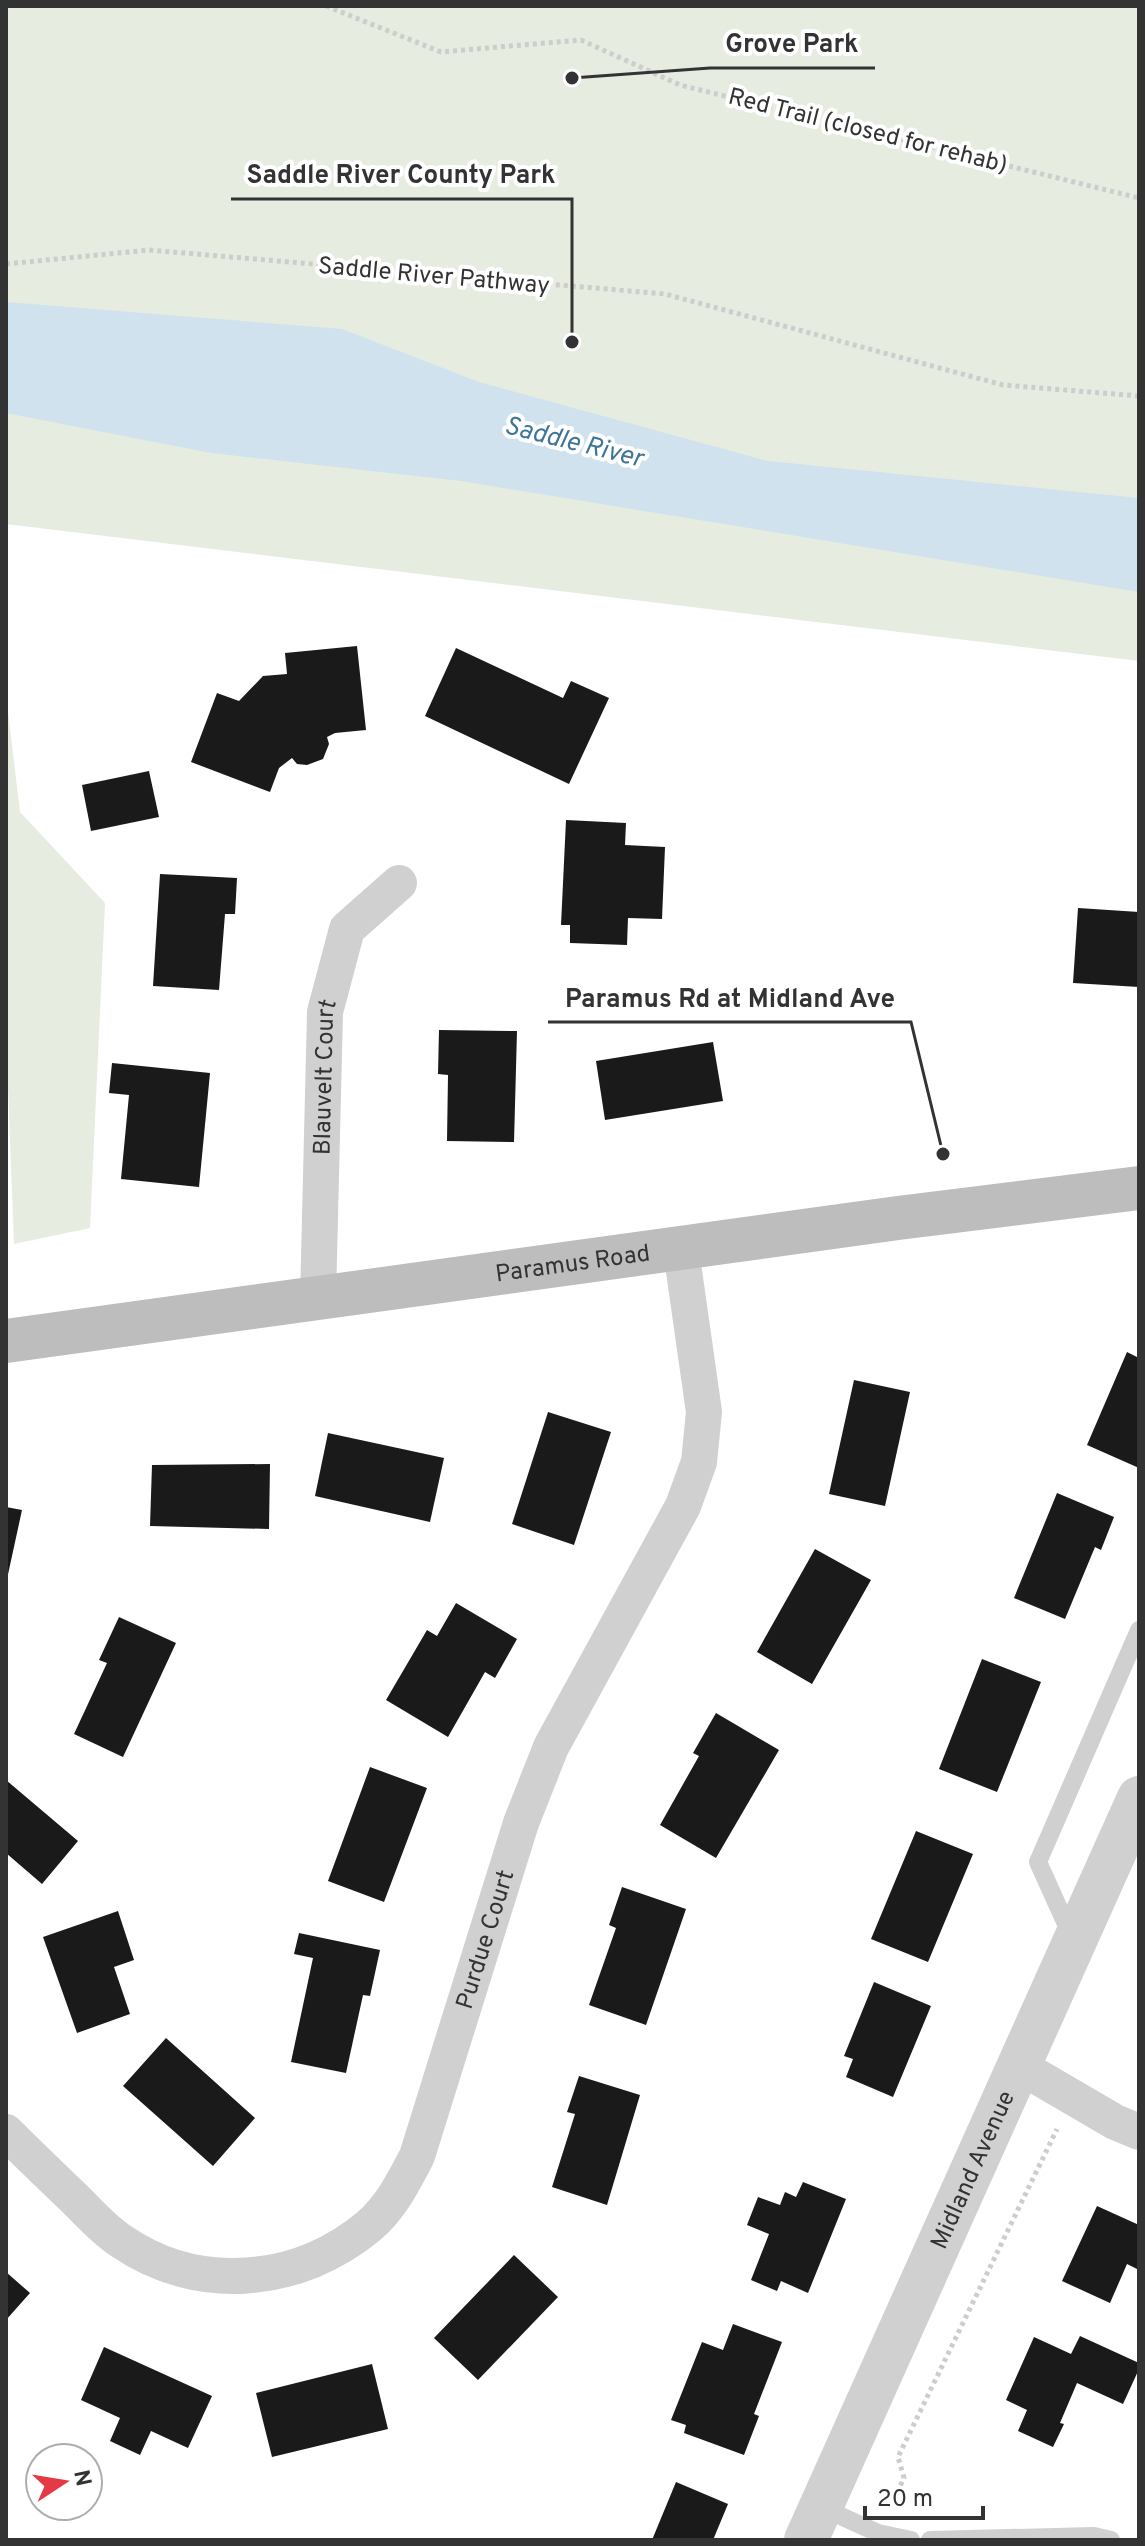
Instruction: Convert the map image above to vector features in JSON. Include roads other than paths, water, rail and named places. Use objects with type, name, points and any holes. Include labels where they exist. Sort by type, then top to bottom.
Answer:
[{"type":"main road","name":"Paramus Road","points":[[6,1341],[898,1218],[1139,1188]]},
{"type":"street","name":"Blauvelt Court","points":[[318,1299],[325,1012],[347,929],[399,883]]},
{"type":"street","name":"Purdue Court","points":[[6,2132],[122,2242],[164,2264],[207,2275],[253,2277],[293,2268],[335,2250],[371,2224],[398,2193],[417,2156],[521,1823],[551,1747],[683,1506],[699,1462],[704,1412],[681,1250]]},
{"type":"street","name":"Midland Avenue","points":[[813,2524],[1139,1798]]},
{"type":"street","points":[[1019,2066],[1115,2122],[1139,2132]]},
{"type":"lane","points":[[1074,1940],[1038,1862],[1139,1630]]},
{"type":"lane","points":[[813,2524],[911,2540]]},
{"type":"lane","points":[[930,2540],[1094,2536],[1111,2540]]},
{"type":"water","name":"Saddle River","points":[[6,302],[342,329],[479,382],[768,461],[1139,498],[1139,592],[461,481],[211,453],[6,413]]},
{"type":"place","name":"Grove Park","points":[[572,78]]},
{"type":"place","name":"Saddle River County Park","points":[[572,342]]},
{"type":"place","name":"Paramus Rd at Midland Ave","points":[[943,1154]]}]
